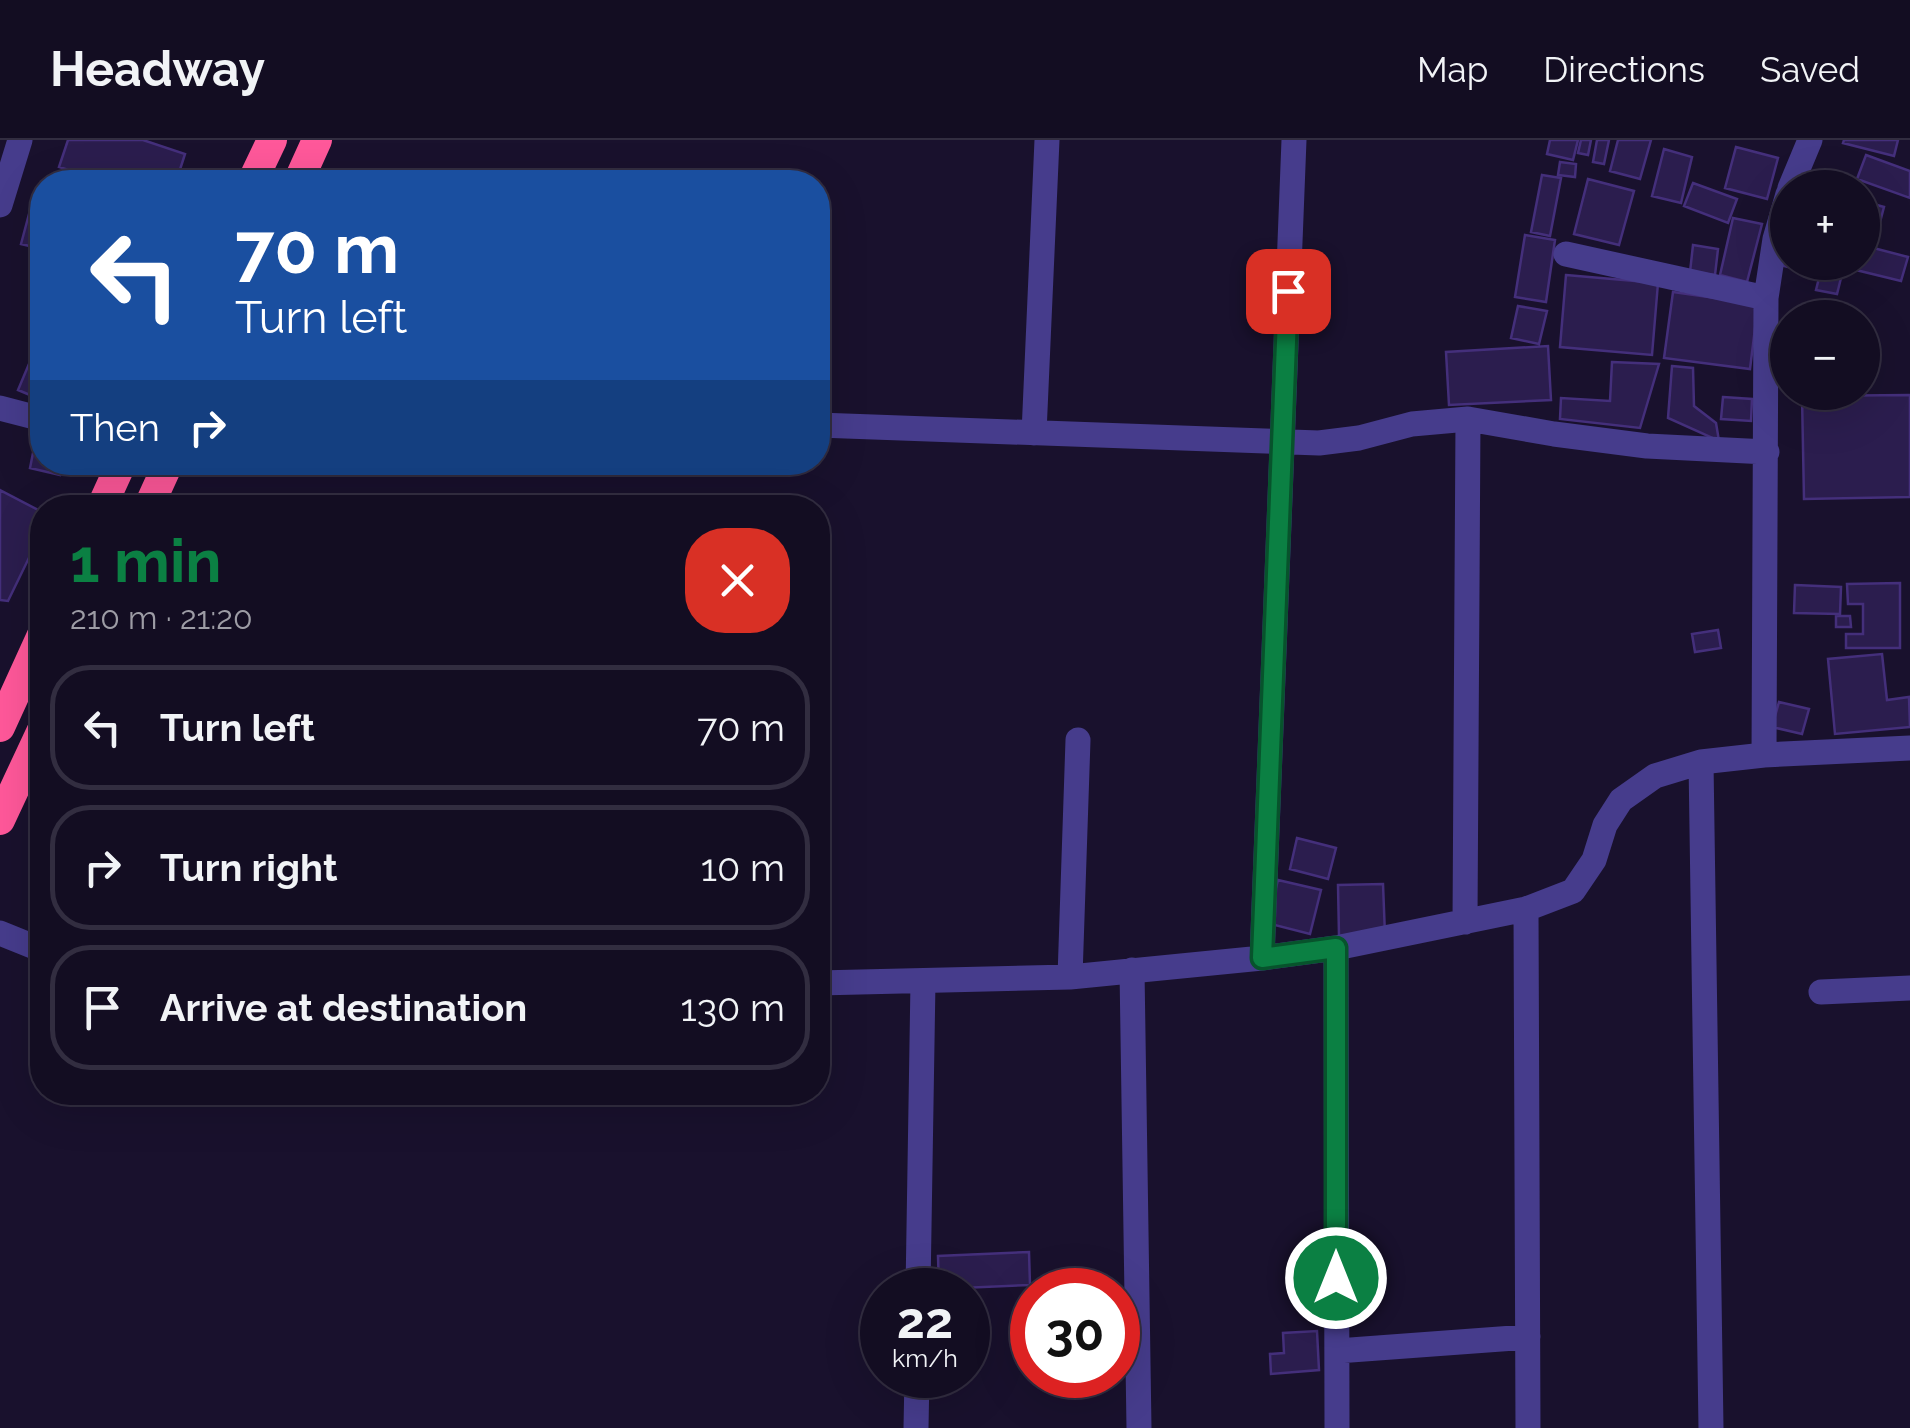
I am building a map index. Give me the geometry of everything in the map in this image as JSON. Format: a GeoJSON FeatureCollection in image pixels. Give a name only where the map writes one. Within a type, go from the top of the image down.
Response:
{"type":"FeatureCollection","features":[{"type":"Feature","properties":{"kind":"highway"},"geometry":{"type":"LineString","coordinates":[[258,170],[272,140]]}},
{"type":"Feature","properties":{"kind":"highway"},"geometry":{"type":"LineString","coordinates":[[303,170],[317,140]]}},
{"type":"Feature","properties":{"kind":"highway"},"geometry":{"type":"LineString","coordinates":[[0,728],[30,662]]}},
{"type":"Feature","properties":{"kind":"highway"},"geometry":{"type":"LineString","coordinates":[[0,820],[30,756]]}},
{"type":"Feature","properties":{"kind":"street"},"geometry":{"type":"LineString","coordinates":[[0,205],[20,140]]}},
{"type":"Feature","properties":{"kind":"street"},"geometry":{"type":"LineString","coordinates":[[1034,433],[1047,140]]}},
{"type":"Feature","properties":{"kind":"street"},"geometry":{"type":"LineString","coordinates":[[1262,958],[1294,140]]}},
{"type":"Feature","properties":{"kind":"street"},"geometry":{"type":"LineString","coordinates":[[1798,170],[1810,140]]}},
{"type":"Feature","properties":{"kind":"street"},"geometry":{"type":"LineString","coordinates":[[1566,254],[1766,298]]}},
{"type":"Feature","properties":{"kind":"street"},"geometry":{"type":"LineString","coordinates":[[1764,755],[1766,298],[1770,272]]}},
{"type":"Feature","properties":{"kind":"street"},"geometry":{"type":"LineString","coordinates":[[0,408],[30,417]]}},
{"type":"Feature","properties":{"kind":"street"},"geometry":{"type":"LineString","coordinates":[[830,425],[1319,443],[1359,438],[1412,424],[1468,419],[1647,446],[1767,452]]}},
{"type":"Feature","properties":{"kind":"street"},"geometry":{"type":"LineString","coordinates":[[1464,922],[1468,419]]}},
{"type":"Feature","properties":{"kind":"street"},"geometry":{"type":"LineString","coordinates":[[1070,977],[1078,740]]}},
{"type":"Feature","properties":{"kind":"street"},"geometry":{"type":"LineString","coordinates":[[830,983],[1070,977],[1262,958],[1336,948],[1526,909],[1573,891],[1594,860],[1606,825],[1621,800],[1655,776],[1701,762],[1764,755],[1910,748]]}},
{"type":"Feature","properties":{"kind":"street"},"geometry":{"type":"LineString","coordinates":[[1701,762],[1711,1428]]}},
{"type":"Feature","properties":{"kind":"street"},"geometry":{"type":"LineString","coordinates":[[1526,909],[1528,1428]]}},
{"type":"Feature","properties":{"kind":"street"},"geometry":{"type":"LineString","coordinates":[[0,933],[30,945]]}},
{"type":"Feature","properties":{"kind":"street"},"geometry":{"type":"LineString","coordinates":[[1336,948],[1337,1428]]}},
{"type":"Feature","properties":{"kind":"street"},"geometry":{"type":"LineString","coordinates":[[1132,970],[1139,1428]]}},
{"type":"Feature","properties":{"kind":"street"},"geometry":{"type":"LineString","coordinates":[[918,1268],[923,981]]}},
{"type":"Feature","properties":{"kind":"street"},"geometry":{"type":"LineString","coordinates":[[1822,992],[1910,988]]}},
{"type":"Feature","properties":{"kind":"street"},"geometry":{"type":"LineString","coordinates":[[1336,1351],[1528,1337]]}},
{"type":"Feature","properties":{"kind":"street"},"geometry":{"type":"LineString","coordinates":[[916,1428],[917,1398]]}},
{"type":"Feature","properties":{"kind":"building"},"geometry":{"type":"Polygon","coordinates":[[[68,140],[143,140],[185,154],[180,170],[59,167],[68,140]]]}},
{"type":"Feature","properties":{"kind":"building"},"geometry":{"type":"Polygon","coordinates":[[[1550,140],[1578,140],[1573,160],[1547,154],[1550,140]]]}},
{"type":"Feature","properties":{"kind":"building"},"geometry":{"type":"Polygon","coordinates":[[[1581,140],[1591,140],[1588,155],[1578,153],[1581,140]]]}},
{"type":"Feature","properties":{"kind":"building"},"geometry":{"type":"Polygon","coordinates":[[[1597,140],[1609,140],[1604,164],[1593,162],[1597,140]]]}},
{"type":"Feature","properties":{"kind":"building"},"geometry":{"type":"Polygon","coordinates":[[[1618,140],[1651,140],[1640,179],[1610,171],[1618,140]]]}},
{"type":"Feature","properties":{"kind":"building"},"geometry":{"type":"Polygon","coordinates":[[[1898,140],[1894,156],[1843,143],[1898,140]]]}},
{"type":"Feature","properties":{"kind":"building"},"geometry":{"type":"Polygon","coordinates":[[[1736,147],[1778,158],[1775,170],[1770,170],[1767,199],[1725,188],[1736,147]]]}},
{"type":"Feature","properties":{"kind":"building"},"geometry":{"type":"Polygon","coordinates":[[[1664,149],[1692,157],[1681,203],[1652,196],[1664,149]]]}},
{"type":"Feature","properties":{"kind":"building"},"geometry":{"type":"Polygon","coordinates":[[[1866,155],[1910,171],[1910,198],[1880,187],[1880,170],[1860,170],[1866,155]]]}},
{"type":"Feature","properties":{"kind":"building"},"geometry":{"type":"Polygon","coordinates":[[[1560,162],[1576,164],[1575,177],[1558,175],[1560,162]]]}},
{"type":"Feature","properties":{"kind":"building"},"geometry":{"type":"Polygon","coordinates":[[[1542,175],[1561,178],[1550,236],[1531,232],[1542,175]]]}},
{"type":"Feature","properties":{"kind":"building"},"geometry":{"type":"Polygon","coordinates":[[[1588,179],[1634,191],[1619,245],[1574,234],[1588,179]]]}},
{"type":"Feature","properties":{"kind":"building"},"geometry":{"type":"Polygon","coordinates":[[[1693,183],[1737,199],[1728,223],[1684,206],[1693,183]]]}},
{"type":"Feature","properties":{"kind":"building"},"geometry":{"type":"Polygon","coordinates":[[[30,210],[30,246],[21,244],[30,210]]]}},
{"type":"Feature","properties":{"kind":"building"},"geometry":{"type":"Polygon","coordinates":[[[1733,218],[1762,224],[1747,282],[1720,275],[1733,218]]]}},
{"type":"Feature","properties":{"kind":"building"},"geometry":{"type":"Polygon","coordinates":[[[1525,235],[1555,240],[1546,302],[1515,297],[1525,235]]]}},
{"type":"Feature","properties":{"kind":"building"},"geometry":{"type":"Polygon","coordinates":[[[1693,245],[1718,249],[1715,275],[1690,272],[1693,245]]]}},
{"type":"Feature","properties":{"kind":"building"},"geometry":{"type":"Polygon","coordinates":[[[1880,250],[1908,257],[1901,281],[1880,276],[1880,250]]]}},
{"type":"Feature","properties":{"kind":"building"},"geometry":{"type":"Polygon","coordinates":[[[1566,275],[1658,283],[1652,355],[1560,347],[1566,275]]]}},
{"type":"Feature","properties":{"kind":"building"},"geometry":{"type":"Polygon","coordinates":[[[1818,280],[1840,280],[1837,294],[1816,290],[1818,280]]]}},
{"type":"Feature","properties":{"kind":"building"},"geometry":{"type":"Polygon","coordinates":[[[1673,292],[1758,304],[1750,369],[1664,358],[1673,292]]]}},
{"type":"Feature","properties":{"kind":"building"},"geometry":{"type":"Polygon","coordinates":[[[1518,306],[1547,311],[1539,344],[1511,338],[1518,306]]]}},
{"type":"Feature","properties":{"kind":"building"},"geometry":{"type":"Polygon","coordinates":[[[1548,346],[1551,400],[1449,405],[1446,352],[1548,346]]]}},
{"type":"Feature","properties":{"kind":"building"},"geometry":{"type":"Polygon","coordinates":[[[30,362],[30,395],[18,390],[30,362]]]}},
{"type":"Feature","properties":{"kind":"building"},"geometry":{"type":"Polygon","coordinates":[[[1612,362],[1659,364],[1640,428],[1560,419],[1561,398],[1610,401],[1612,362]]]}},
{"type":"Feature","properties":{"kind":"building"},"geometry":{"type":"Polygon","coordinates":[[[1672,366],[1693,368],[1694,406],[1716,423],[1719,441],[1668,418],[1672,366]]]}},
{"type":"Feature","properties":{"kind":"building"},"geometry":{"type":"Polygon","coordinates":[[[1880,395],[1910,395],[1910,497],[1804,499],[1802,410],[1880,410],[1880,395]]]}},
{"type":"Feature","properties":{"kind":"building"},"geometry":{"type":"Polygon","coordinates":[[[1723,397],[1752,399],[1751,421],[1721,419],[1723,397]]]}},
{"type":"Feature","properties":{"kind":"building"},"geometry":{"type":"Polygon","coordinates":[[[0,490],[30,506],[30,556],[8,601],[0,600],[0,490]]]}},
{"type":"Feature","properties":{"kind":"building"},"geometry":{"type":"Polygon","coordinates":[[[1900,583],[1900,648],[1846,648],[1846,634],[1863,634],[1863,604],[1848,604],[1847,584],[1900,583]]]}},
{"type":"Feature","properties":{"kind":"building"},"geometry":{"type":"Polygon","coordinates":[[[1795,585],[1841,587],[1840,614],[1794,613],[1795,585]]]}},
{"type":"Feature","properties":{"kind":"building"},"geometry":{"type":"Polygon","coordinates":[[[1836,616],[1850,616],[1851,627],[1836,627],[1836,616]]]}},
{"type":"Feature","properties":{"kind":"building"},"geometry":{"type":"Polygon","coordinates":[[[1718,630],[1721,648],[1695,652],[1692,634],[1718,630]]]}},
{"type":"Feature","properties":{"kind":"building"},"geometry":{"type":"Polygon","coordinates":[[[1882,654],[1887,700],[1909,697],[1910,727],[1835,734],[1828,659],[1882,654]]]}},
{"type":"Feature","properties":{"kind":"building"},"geometry":{"type":"Polygon","coordinates":[[[1779,702],[1809,709],[1802,734],[1772,727],[1779,702]]]}},
{"type":"Feature","properties":{"kind":"building"},"geometry":{"type":"Polygon","coordinates":[[[1297,838],[1336,848],[1328,879],[1290,869],[1297,838]]]}},
{"type":"Feature","properties":{"kind":"building"},"geometry":{"type":"Polygon","coordinates":[[[1278,880],[1321,890],[1310,934],[1267,923],[1278,880]]]}},
{"type":"Feature","properties":{"kind":"building"},"geometry":{"type":"Polygon","coordinates":[[[1383,884],[1385,935],[1339,936],[1338,885],[1383,884]]]}},
{"type":"Feature","properties":{"kind":"building"},"geometry":{"type":"Polygon","coordinates":[[[1029,1252],[1029,1268],[1010,1268],[1010,1286],[990,1287],[990,1268],[938,1268],[938,1256],[1029,1252]]]}},
{"type":"Feature","properties":{"kind":"building"},"geometry":{"type":"Polygon","coordinates":[[[1317,1331],[1319,1370],[1271,1374],[1270,1354],[1284,1353],[1283,1333],[1317,1331]]]}},
{"type":"Feature","properties":{"kind":"route"},"geometry":{"type":"LineString","coordinates":[[1288,291],[1262,958],[1336,948],[1336,1278]]}}]}
